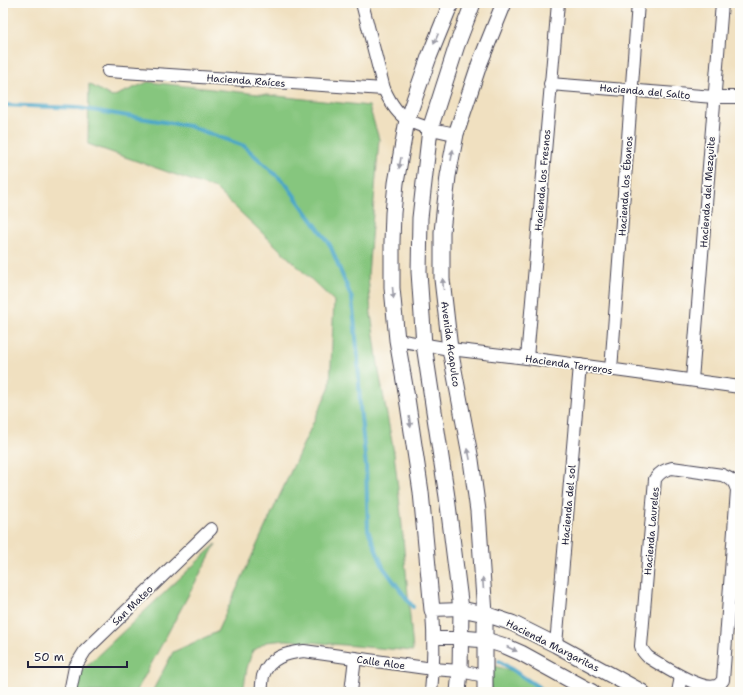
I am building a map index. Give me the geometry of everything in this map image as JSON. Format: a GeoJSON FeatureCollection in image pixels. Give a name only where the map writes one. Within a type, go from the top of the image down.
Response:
{"type":"FeatureCollection","features":[{"type":"Feature","properties":{"kind":"street"},"geometry":{"type":"LineString","coordinates":[[362,3],[384,89],[388,99],[396,110],[407,120],[430,129],[456,134]]}},
{"type":"Feature","properties":{"kind":"street"},"geometry":{"type":"LineString","coordinates":[[431,692],[434,638],[432,610],[421,492],[397,340],[392,288],[392,235],[396,183],[407,120],[429,57],[451,3]]}},
{"type":"Feature","properties":{"kind":"street"},"geometry":{"type":"LineString","coordinates":[[458,692],[461,638],[460,609],[447,497],[424,345],[419,272],[420,218],[430,129],[457,45],[473,3]]}},
{"type":"Feature","properties":{"kind":"street","name":"Avenida Acapulco"},"geometry":{"type":"LineString","coordinates":[[485,692],[485,614],[478,510],[471,460],[450,349],[442,278],[442,232],[448,176],[456,134],[479,65],[504,3]]}},
{"type":"Feature","properties":{"kind":"street","name":"Hacienda los Fresnos"},"geometry":{"type":"LineString","coordinates":[[527,358],[558,3]]}},
{"type":"Feature","properties":{"kind":"street","name":"Hacienda los Ébanos"},"geometry":{"type":"LineString","coordinates":[[611,370],[638,3]]}},
{"type":"Feature","properties":{"kind":"street","name":"Hacienda del Mezquite"},"geometry":{"type":"LineString","coordinates":[[692,380],[722,3]]}},
{"type":"Feature","properties":{"kind":"street","name":"Hacienda Raíces"},"geometry":{"type":"LineString","coordinates":[[108,71],[384,89]]}},
{"type":"Feature","properties":{"kind":"street","name":"Hacienda del Salto"},"geometry":{"type":"LineString","coordinates":[[550,84],[714,97],[740,97]]}},
{"type":"Feature","properties":{"kind":"street","name":"Hacienda Terreros"},"geometry":{"type":"LineString","coordinates":[[397,340],[450,349],[740,387]]}},
{"type":"Feature","properties":{"kind":"street","name":"Hacienda del sol"},"geometry":{"type":"LineString","coordinates":[[556,645],[580,365]]}},
{"type":"Feature","properties":{"kind":"street","name":"Hacienda Laureles"},"geometry":{"type":"LineString","coordinates":[[672,468],[722,475],[735,482],[737,490],[723,680],[720,684],[709,686],[681,677],[648,657],[643,653],[641,646],[655,480],[658,474],[672,468]]}},
{"type":"Feature","properties":{"kind":"street","name":"San Mateo"},"geometry":{"type":"LineString","coordinates":[[70,692],[75,667],[88,648],[211,529]]}},
{"type":"Feature","properties":{"kind":"street","name":"Hacienda Margaritas"},"geometry":{"type":"LineString","coordinates":[[432,610],[460,609],[485,614],[512,623],[642,692]]}},
{"type":"Feature","properties":{"kind":"street"},"geometry":{"type":"LineString","coordinates":[[434,638],[486,640],[506,646],[592,692]]}},
{"type":"Feature","properties":{"kind":"street","name":"Calle Aloe"},"geometry":{"type":"LineString","coordinates":[[261,692],[263,676],[268,666],[277,657],[291,652],[304,651],[433,669],[460,671],[485,676]]}},
{"type":"Feature","properties":{"kind":"street"},"geometry":{"type":"LineString","coordinates":[[351,692],[356,658]]}},
{"type":"Feature","properties":{"kind":"street"},"geometry":{"type":"LineString","coordinates":[[678,692],[681,677]]}},
{"type":"Feature","properties":{"kind":"green space"},"geometry":{"type":"Polygon","coordinates":[[[148,82],[369,106],[379,139],[368,275],[371,314],[379,372],[394,453],[413,651],[286,640],[266,642],[252,652],[247,668],[243,692],[152,692],[173,652],[217,632],[330,386],[334,301],[216,189],[88,144],[89,84],[112,97],[148,82]]]}},
{"type":"Feature","properties":{"kind":"green space"},"geometry":{"type":"Polygon","coordinates":[[[216,544],[136,692],[74,692],[76,676],[216,544]]]}},
{"type":"Feature","properties":{"kind":"green space"},"geometry":{"type":"Polygon","coordinates":[[[487,664],[516,672],[546,692],[492,692],[487,664]]]}},
{"type":"Feature","properties":{"kind":"waterway"},"geometry":{"type":"LineString","coordinates":[[3,105],[79,108],[189,126],[244,146],[286,184],[330,245],[352,299],[366,466],[368,530],[383,567],[413,607]]}},
{"type":"Feature","properties":{"kind":"waterway"},"geometry":{"type":"LineString","coordinates":[[499,661],[546,692]]}}]}
